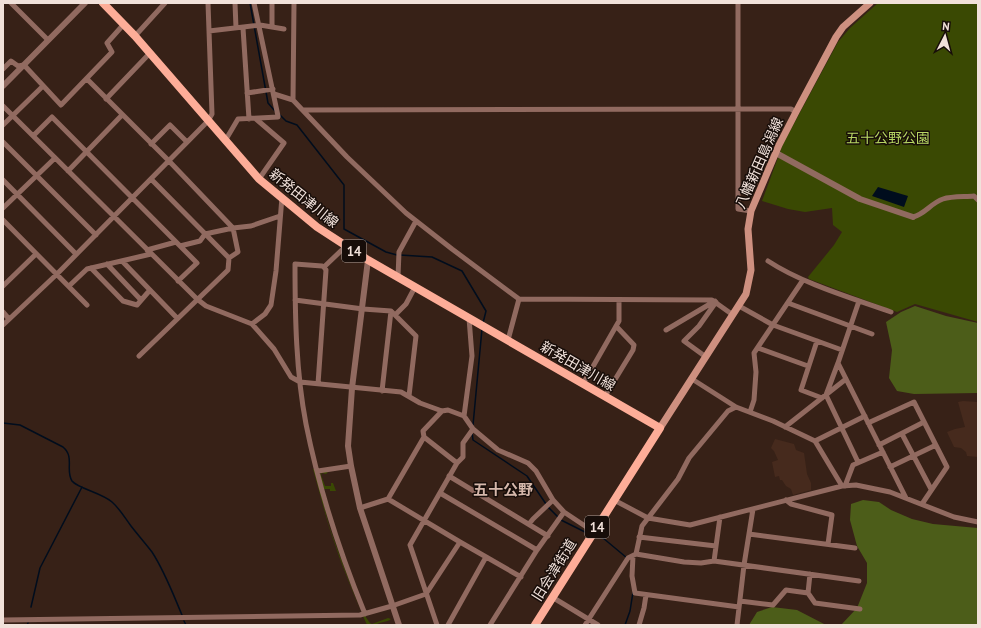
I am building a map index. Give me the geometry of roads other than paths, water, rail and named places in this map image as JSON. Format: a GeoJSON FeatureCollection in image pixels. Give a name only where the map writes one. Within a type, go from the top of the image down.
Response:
{"type":"FeatureCollection","features":[{"type":"Feature","properties":{"kind":"main road","name":"新発田津川線"},"geometry":{"type":"LineString","coordinates":[[103,3],[135,36],[149,54],[259,179],[317,227],[368,260],[660,428]]}},
{"type":"Feature","properties":{"kind":"main road","name":"八幡新田島潟線"},"geometry":{"type":"LineString","coordinates":[[660,428],[746,294],[751,270],[748,229],[751,211],[776,153],[796,112],[836,37],[843,27],[870,3]]}},
{"type":"Feature","properties":{"kind":"main road","name":"旧会津街道"},"geometry":{"type":"LineString","coordinates":[[535,625],[660,428]]}},
{"type":"Feature","properties":{"kind":"street"},"geometry":{"type":"LineString","coordinates":[[11,3],[48,40]]}},
{"type":"Feature","properties":{"kind":"street"},"geometry":{"type":"LineString","coordinates":[[3,86],[85,3]]}},
{"type":"Feature","properties":{"kind":"street"},"geometry":{"type":"LineString","coordinates":[[135,36],[166,3]]}},
{"type":"Feature","properties":{"kind":"street"},"geometry":{"type":"LineString","coordinates":[[3,325],[57,274],[208,121],[212,114],[208,3]]}},
{"type":"Feature","properties":{"kind":"street"},"geometry":{"type":"LineString","coordinates":[[235,3],[236,28]]}},
{"type":"Feature","properties":{"kind":"street"},"geometry":{"type":"LineString","coordinates":[[226,141],[238,119],[278,117],[260,25],[254,3]]}},
{"type":"Feature","properties":{"kind":"street"},"geometry":{"type":"LineString","coordinates":[[272,3],[272,27]]}},
{"type":"Feature","properties":{"kind":"street"},"geometry":{"type":"LineString","coordinates":[[293,100],[294,3]]}},
{"type":"Feature","properties":{"kind":"street"},"geometry":{"type":"LineString","coordinates":[[738,3],[738,209],[751,211]]}},
{"type":"Feature","properties":{"kind":"street"},"geometry":{"type":"LineString","coordinates":[[24,65],[61,105],[112,52],[107,43],[124,24]]}},
{"type":"Feature","properties":{"kind":"street"},"geometry":{"type":"LineString","coordinates":[[209,31],[260,25],[284,29]]}},
{"type":"Feature","properties":{"kind":"street"},"geometry":{"type":"LineString","coordinates":[[244,28],[249,119]]}},
{"type":"Feature","properties":{"kind":"street"},"geometry":{"type":"LineString","coordinates":[[106,99],[149,54]]}},
{"type":"Feature","properties":{"kind":"street"},"geometry":{"type":"LineString","coordinates":[[3,69],[11,61],[18,66],[24,65]]}},
{"type":"Feature","properties":{"kind":"street"},"geometry":{"type":"LineString","coordinates":[[87,79],[233,228],[238,252],[229,258]]}},
{"type":"Feature","properties":{"kind":"street"},"geometry":{"type":"LineString","coordinates":[[3,125],[43,86]]}},
{"type":"Feature","properties":{"kind":"street"},"geometry":{"type":"LineString","coordinates":[[247,92],[273,92],[293,100],[347,157],[406,213],[520,299],[715,302],[733,315]]}},
{"type":"Feature","properties":{"kind":"street"},"geometry":{"type":"LineString","coordinates":[[3,106],[34,135],[55,158],[197,299],[206,306],[252,324],[274,349],[291,377],[300,382],[401,392],[420,403],[442,411],[448,410],[464,416],[473,429],[498,450],[528,463],[536,471],[553,500],[564,512],[594,532]]}},
{"type":"Feature","properties":{"kind":"street"},"geometry":{"type":"LineString","coordinates":[[303,110],[791,109],[796,112]]}},
{"type":"Feature","properties":{"kind":"street"},"geometry":{"type":"LineString","coordinates":[[68,171],[88,152],[122,115]]}},
{"type":"Feature","properties":{"kind":"street"},"geometry":{"type":"LineString","coordinates":[[34,135],[52,117],[88,152],[197,263],[178,281]]}},
{"type":"Feature","properties":{"kind":"street"},"geometry":{"type":"LineString","coordinates":[[256,119],[284,143],[259,179]]}},
{"type":"Feature","properties":{"kind":"street"},"geometry":{"type":"LineString","coordinates":[[151,144],[170,125],[187,142]]}},
{"type":"Feature","properties":{"kind":"street"},"geometry":{"type":"LineString","coordinates":[[3,142],[96,234]]}},
{"type":"Feature","properties":{"kind":"street"},"geometry":{"type":"LineString","coordinates":[[776,153],[860,199],[913,217],[920,215],[944,198],[974,196],[978,200]]}},
{"type":"Feature","properties":{"kind":"street"},"geometry":{"type":"LineString","coordinates":[[3,208],[55,158]]}},
{"type":"Feature","properties":{"kind":"street"},"geometry":{"type":"LineString","coordinates":[[139,356],[228,270],[229,258],[151,179]]}},
{"type":"Feature","properties":{"kind":"street"},"geometry":{"type":"LineString","coordinates":[[3,180],[76,254]]}},
{"type":"Feature","properties":{"kind":"street"},"geometry":{"type":"LineString","coordinates":[[252,324],[265,314],[271,304],[276,271],[282,197]]}},
{"type":"Feature","properties":{"kind":"street"},"geometry":{"type":"LineString","coordinates":[[69,286],[91,268],[122,261],[178,244],[200,241],[205,234],[251,226],[280,216]]}},
{"type":"Feature","properties":{"kind":"street"},"geometry":{"type":"LineString","coordinates":[[3,220],[87,305]]}},
{"type":"Feature","properties":{"kind":"street"},"geometry":{"type":"LineString","coordinates":[[398,277],[399,252],[416,221]]}},
{"type":"Feature","properties":{"kind":"street"},"geometry":{"type":"LineString","coordinates":[[346,246],[324,267],[295,264],[295,300],[300,382],[306,424],[332,528],[365,614]]}},
{"type":"Feature","properties":{"kind":"street"},"geometry":{"type":"LineString","coordinates":[[3,286],[36,254]]}},
{"type":"Feature","properties":{"kind":"street"},"geometry":{"type":"LineString","coordinates":[[368,260],[352,388],[348,446],[350,466],[360,508],[399,625]]}},
{"type":"Feature","properties":{"kind":"street"},"geometry":{"type":"LineString","coordinates":[[122,261],[177,318]]}},
{"type":"Feature","properties":{"kind":"street"},"geometry":{"type":"LineString","coordinates":[[768,261],[780,269],[803,280],[891,312]]}},
{"type":"Feature","properties":{"kind":"street"},"geometry":{"type":"LineString","coordinates":[[107,264],[141,300]]}},
{"type":"Feature","properties":{"kind":"street"},"geometry":{"type":"LineString","coordinates":[[318,384],[322,303],[326,270],[324,267]]}},
{"type":"Feature","properties":{"kind":"street"},"geometry":{"type":"LineString","coordinates":[[91,268],[123,301],[137,305],[150,290]]}},
{"type":"Feature","properties":{"kind":"street"},"geometry":{"type":"LineString","coordinates":[[3,276],[8,282]]}},
{"type":"Feature","properties":{"kind":"street"},"geometry":{"type":"LineString","coordinates":[[750,412],[754,400],[756,372],[754,353],[803,280]]}},
{"type":"Feature","properties":{"kind":"street"},"geometry":{"type":"LineString","coordinates":[[295,300],[393,312],[406,304],[415,287]]}},
{"type":"Feature","properties":{"kind":"street"},"geometry":{"type":"LineString","coordinates":[[508,340],[520,299]]}},
{"type":"Feature","properties":{"kind":"street"},"geometry":{"type":"LineString","coordinates":[[583,384],[619,321],[619,300]]}},
{"type":"Feature","properties":{"kind":"street"},"geometry":{"type":"LineString","coordinates":[[824,397],[838,363],[859,301]]}},
{"type":"Feature","properties":{"kind":"street"},"geometry":{"type":"LineString","coordinates":[[666,330],[715,302]]}},
{"type":"Feature","properties":{"kind":"street"},"geometry":{"type":"LineString","coordinates":[[706,357],[684,341],[699,326],[715,302]]}},
{"type":"Feature","properties":{"kind":"street"},"geometry":{"type":"LineString","coordinates":[[788,304],[872,334]]}},
{"type":"Feature","properties":{"kind":"street"},"geometry":{"type":"LineString","coordinates":[[739,306],[773,325],[842,350]]}},
{"type":"Feature","properties":{"kind":"street"},"geometry":{"type":"LineString","coordinates":[[3,312],[9,318]]}},
{"type":"Feature","properties":{"kind":"street"},"geometry":{"type":"LineString","coordinates":[[382,391],[393,312]]}},
{"type":"Feature","properties":{"kind":"street"},"geometry":{"type":"LineString","coordinates":[[393,312],[416,336],[409,396]]}},
{"type":"Feature","properties":{"kind":"street"},"geometry":{"type":"LineString","coordinates":[[464,416],[472,356],[470,318]]}},
{"type":"Feature","properties":{"kind":"street"},"geometry":{"type":"LineString","coordinates":[[605,396],[633,350],[634,345],[616,326]]}},
{"type":"Feature","properties":{"kind":"street"},"geometry":{"type":"LineString","coordinates":[[817,341],[801,390],[824,397],[858,462]]}},
{"type":"Feature","properties":{"kind":"street"},"geometry":{"type":"LineString","coordinates":[[758,348],[808,366]]}},
{"type":"Feature","properties":{"kind":"street"},"geometry":{"type":"LineString","coordinates":[[838,363],[906,498]]}},
{"type":"Feature","properties":{"kind":"street"},"geometry":{"type":"LineString","coordinates":[[692,379],[736,407],[816,441],[843,486]]}},
{"type":"Feature","properties":{"kind":"street"},"geometry":{"type":"LineString","coordinates":[[786,427],[846,379]]}},
{"type":"Feature","properties":{"kind":"street"},"geometry":{"type":"LineString","coordinates":[[868,423],[914,402],[947,467],[922,504]]}},
{"type":"Feature","properties":{"kind":"street"},"geometry":{"type":"LineString","coordinates":[[736,407],[728,411],[689,458],[678,478],[642,526],[632,576],[634,593],[739,604],[773,605],[786,590],[808,593]]}},
{"type":"Feature","properties":{"kind":"street"},"geometry":{"type":"LineString","coordinates":[[360,508],[388,499],[424,438],[424,431],[442,411]]}},
{"type":"Feature","properties":{"kind":"street"},"geometry":{"type":"LineString","coordinates":[[816,441],[865,416]]}},
{"type":"Feature","properties":{"kind":"street"},"geometry":{"type":"LineString","coordinates":[[879,445],[924,422]]}},
{"type":"Feature","properties":{"kind":"street"},"geometry":{"type":"LineString","coordinates":[[437,625],[410,545],[449,476],[457,463],[463,457],[463,443],[473,429]]}},
{"type":"Feature","properties":{"kind":"street"},"geometry":{"type":"LineString","coordinates":[[902,434],[932,489]]}},
{"type":"Feature","properties":{"kind":"street"},"geometry":{"type":"LineString","coordinates":[[424,438],[457,463]]}},
{"type":"Feature","properties":{"kind":"street"},"geometry":{"type":"LineString","coordinates":[[890,467],[936,445]]}},
{"type":"Feature","properties":{"kind":"street"},"geometry":{"type":"LineString","coordinates":[[843,486],[852,465],[883,452]]}},
{"type":"Feature","properties":{"kind":"street"},"geometry":{"type":"LineString","coordinates":[[318,471],[350,466]]}},
{"type":"Feature","properties":{"kind":"street"},"geometry":{"type":"LineString","coordinates":[[449,476],[548,536]]}},
{"type":"Feature","properties":{"kind":"street"},"geometry":{"type":"LineString","coordinates":[[614,500],[648,518],[690,525],[843,486],[856,485],[890,492],[954,517],[978,522]]}},
{"type":"Feature","properties":{"kind":"street"},"geometry":{"type":"LineString","coordinates":[[440,493],[537,550]]}},
{"type":"Feature","properties":{"kind":"street"},"geometry":{"type":"LineString","coordinates":[[388,499],[520,577]]}},
{"type":"Feature","properties":{"kind":"street"},"geometry":{"type":"LineString","coordinates":[[529,524],[553,500]]}},
{"type":"Feature","properties":{"kind":"street"},"geometry":{"type":"LineString","coordinates":[[786,500],[791,504],[832,515],[828,544]]}},
{"type":"Feature","properties":{"kind":"street"},"geometry":{"type":"LineString","coordinates":[[737,625],[744,565],[753,509]]}},
{"type":"Feature","properties":{"kind":"street"},"geometry":{"type":"LineString","coordinates":[[490,625],[537,550],[564,512]]}},
{"type":"Feature","properties":{"kind":"street"},"geometry":{"type":"LineString","coordinates":[[714,561],[720,517]]}},
{"type":"Feature","properties":{"kind":"street"},"geometry":{"type":"LineString","coordinates":[[749,534],[855,548]]}},
{"type":"Feature","properties":{"kind":"street"},"geometry":{"type":"LineString","coordinates":[[639,537],[716,546]]}},
{"type":"Feature","properties":{"kind":"street"},"geometry":{"type":"LineString","coordinates":[[3,620],[356,616],[392,606],[426,594],[460,542]]}},
{"type":"Feature","properties":{"kind":"street"},"geometry":{"type":"LineString","coordinates":[[587,623],[628,558],[635,555],[684,562],[701,563],[714,561],[859,581]]}},
{"type":"Feature","properties":{"kind":"street"},"geometry":{"type":"LineString","coordinates":[[448,625],[486,557]]}},
{"type":"Feature","properties":{"kind":"street"},"geometry":{"type":"LineString","coordinates":[[810,574],[808,593],[815,603],[860,609]]}},
{"type":"Feature","properties":{"kind":"street"},"geometry":{"type":"LineString","coordinates":[[638,625],[644,608],[646,595]]}},
{"type":"Feature","properties":{"kind":"street"},"geometry":{"type":"LineString","coordinates":[[552,597],[587,623],[598,625]]}},
{"type":"Feature","properties":{"kind":"water"},"geometry":{"type":"Polygon","coordinates":[[[878,187],[908,196],[904,207],[872,196],[878,187]]]}},
{"type":"Feature","properties":{"kind":"waterway"},"geometry":{"type":"LineString","coordinates":[[250,3],[268,103],[275,111]]}},
{"type":"Feature","properties":{"kind":"waterway"},"geometry":{"type":"LineString","coordinates":[[280,115],[286,121],[297,125],[344,185],[344,229],[386,252],[397,255]]}},
{"type":"Feature","properties":{"kind":"waterway"},"geometry":{"type":"LineString","coordinates":[[400,255],[432,257],[462,271],[486,311],[483,323]]}},
{"type":"Feature","properties":{"kind":"waterway"},"geometry":{"type":"LineString","coordinates":[[473,425],[482,329]]}},
{"type":"Feature","properties":{"kind":"waterway"},"geometry":{"type":"LineString","coordinates":[[3,423],[20,425],[63,447],[67,451],[69,459],[69,472],[72,481],[75,484],[108,499],[118,508],[157,560],[182,615]]}},
{"type":"Feature","properties":{"kind":"waterway"},"geometry":{"type":"LineString","coordinates":[[472,432],[473,440],[527,476],[546,504]]}},
{"type":"Feature","properties":{"kind":"waterway"},"geometry":{"type":"LineString","coordinates":[[31,607],[40,568],[82,487]]}},
{"type":"Feature","properties":{"kind":"waterway"},"geometry":{"type":"LineString","coordinates":[[548,507],[558,517]]}},
{"type":"Feature","properties":{"kind":"waterway"},"geometry":{"type":"LineString","coordinates":[[561,520],[589,534]]}},
{"type":"Feature","properties":{"kind":"waterway"},"geometry":{"type":"LineString","coordinates":[[595,536],[603,538],[627,558]]}},
{"type":"Feature","properties":{"kind":"waterway"},"geometry":{"type":"LineString","coordinates":[[625,625],[630,611],[633,592]]}},
{"type":"Feature","properties":{"kind":"waterway"},"geometry":{"type":"LineString","coordinates":[[184,621],[186,625]]}},
{"type":"Feature","properties":{"kind":"district","name":"五十公野"},"geometry":{"type":"Point","coordinates":[503,489]}},
{"type":"Feature","properties":{"kind":"park label","name":"五十公野公園"},"geometry":{"type":"Point","coordinates":[888,138]}}]}
